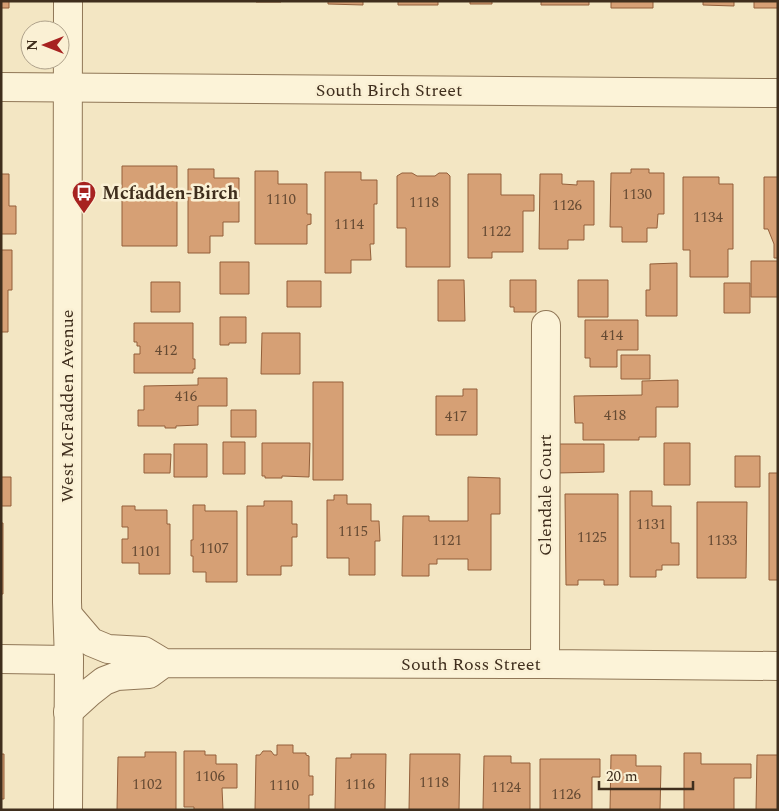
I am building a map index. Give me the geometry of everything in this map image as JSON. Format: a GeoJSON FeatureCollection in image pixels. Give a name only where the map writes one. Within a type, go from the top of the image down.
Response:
{"type":"FeatureCollection","features":[{"type":"Feature","properties":{"kind":"street","name":"West McFadden Avenue"},"geometry":{"type":"LineString","coordinates":[[68,1],[68,810]]}},
{"type":"Feature","properties":{"kind":"street","name":"South Birch Street"},"geometry":{"type":"LineString","coordinates":[[1,87],[778,93]]}},
{"type":"Feature","properties":{"kind":"street","name":"Glendale Court"},"geometry":{"type":"LineString","coordinates":[[545,664],[546,326]]}},
{"type":"Feature","properties":{"kind":"street","name":"South Ross Street"},"geometry":{"type":"LineString","coordinates":[[68,615],[91,642],[108,649],[144,651],[164,663],[778,666]]}},
{"type":"Feature","properties":{"kind":"street"},"geometry":{"type":"LineString","coordinates":[[1,659],[69,660]]}},
{"type":"Feature","properties":{"kind":"street","name":"South Ross Street"},"geometry":{"type":"LineString","coordinates":[[68,712],[104,681],[117,676],[149,674],[164,663]]}},
{"type":"Feature","properties":{"kind":"building"},"geometry":{"type":"Polygon","coordinates":[[[1,1],[9,1],[9,8],[1,8],[1,1]]]}},
{"type":"Feature","properties":{"kind":"building"},"geometry":{"type":"Polygon","coordinates":[[[281,1],[281,2],[256,2],[281,1]]]}},
{"type":"Feature","properties":{"kind":"building"},"geometry":{"type":"Polygon","coordinates":[[[328,1],[363,1],[363,5],[328,4],[328,1]]]}},
{"type":"Feature","properties":{"kind":"building"},"geometry":{"type":"Polygon","coordinates":[[[398,1],[438,1],[438,5],[398,5],[398,1]]]}},
{"type":"Feature","properties":{"kind":"building"},"geometry":{"type":"Polygon","coordinates":[[[470,1],[492,1],[492,4],[470,4],[470,1]]]}},
{"type":"Feature","properties":{"kind":"building"},"geometry":{"type":"Polygon","coordinates":[[[541,1],[589,1],[589,5],[541,5],[541,1]]]}},
{"type":"Feature","properties":{"kind":"building"},"geometry":{"type":"Polygon","coordinates":[[[611,1],[653,1],[653,8],[611,8],[611,1]]]}},
{"type":"Feature","properties":{"kind":"building"},"geometry":{"type":"Polygon","coordinates":[[[703,1],[734,1],[734,6],[703,5],[703,1]]]}},
{"type":"Feature","properties":{"kind":"building"},"geometry":{"type":"Polygon","coordinates":[[[754,1],[778,1],[778,8],[754,8],[754,1]]]}},
{"type":"Feature","properties":{"kind":"building"},"geometry":{"type":"Polygon","coordinates":[[[122,166],[177,166],[177,246],[122,246],[122,166]]]}},
{"type":"Feature","properties":{"kind":"building"},"geometry":{"type":"Polygon","coordinates":[[[188,169],[214,169],[214,178],[239,178],[239,222],[223,222],[223,236],[210,236],[210,253],[188,253],[188,169]]]}},
{"type":"Feature","properties":{"kind":"building"},"geometry":{"type":"Polygon","coordinates":[[[631,169],[649,169],[649,173],[664,173],[664,214],[658,214],[657,228],[647,228],[647,242],[622,242],[622,227],[610,227],[611,173],[631,173],[631,169]]]}},
{"type":"Feature","properties":{"kind":"building"},"geometry":{"type":"Polygon","coordinates":[[[255,171],[278,171],[278,184],[307,184],[307,214],[311,214],[311,224],[307,225],[307,244],[255,244],[255,171]]]}},
{"type":"Feature","properties":{"kind":"building"},"geometry":{"type":"Polygon","coordinates":[[[325,172],[361,172],[361,180],[377,180],[377,204],[374,204],[374,244],[370,244],[371,260],[351,260],[351,273],[325,273],[325,172]]]}},
{"type":"Feature","properties":{"kind":"building"},"geometry":{"type":"Polygon","coordinates":[[[402,173],[412,173],[417,176],[435,176],[439,173],[447,173],[450,176],[450,267],[406,267],[406,228],[397,228],[397,176],[402,173]]]}},
{"type":"Feature","properties":{"kind":"building"},"geometry":{"type":"Polygon","coordinates":[[[1,174],[9,174],[9,206],[16,206],[16,234],[1,234],[1,174]]]}},
{"type":"Feature","properties":{"kind":"building"},"geometry":{"type":"Polygon","coordinates":[[[468,174],[501,174],[501,195],[534,195],[534,211],[523,211],[523,252],[492,252],[492,258],[468,258],[468,174]]]}},
{"type":"Feature","properties":{"kind":"building"},"geometry":{"type":"Polygon","coordinates":[[[540,174],[562,174],[562,184],[577,185],[577,181],[594,181],[594,225],[584,225],[584,240],[568,240],[568,249],[539,249],[540,174]]]}},
{"type":"Feature","properties":{"kind":"building"},"geometry":{"type":"Polygon","coordinates":[[[683,177],[719,177],[719,184],[733,184],[733,249],[728,249],[728,277],[690,277],[690,250],[683,250],[683,177]]]}},
{"type":"Feature","properties":{"kind":"building"},"geometry":{"type":"Polygon","coordinates":[[[764,177],[778,177],[778,258],[774,258],[774,244],[768,229],[764,229],[764,177]]]}},
{"type":"Feature","properties":{"kind":"building"},"geometry":{"type":"Polygon","coordinates":[[[1,250],[12,250],[12,290],[8,290],[8,332],[1,332],[1,250]]]}},
{"type":"Feature","properties":{"kind":"building"},"geometry":{"type":"Polygon","coordinates":[[[751,261],[778,261],[778,297],[751,297],[751,261]]]}},
{"type":"Feature","properties":{"kind":"building"},"geometry":{"type":"Polygon","coordinates":[[[220,262],[249,262],[249,294],[220,294],[220,262]]]}},
{"type":"Feature","properties":{"kind":"building"},"geometry":{"type":"Polygon","coordinates":[[[677,263],[677,316],[646,316],[646,290],[650,290],[650,264],[677,263]]]}},
{"type":"Feature","properties":{"kind":"building"},"geometry":{"type":"Polygon","coordinates":[[[438,280],[464,280],[465,321],[438,321],[438,280]]]}},
{"type":"Feature","properties":{"kind":"building"},"geometry":{"type":"Polygon","coordinates":[[[510,280],[536,280],[536,312],[514,312],[514,307],[510,307],[510,280]]]}},
{"type":"Feature","properties":{"kind":"building"},"geometry":{"type":"Polygon","coordinates":[[[578,280],[608,280],[608,317],[578,317],[578,280]]]}},
{"type":"Feature","properties":{"kind":"building"},"geometry":{"type":"Polygon","coordinates":[[[287,281],[321,281],[321,307],[287,307],[287,281]]]}},
{"type":"Feature","properties":{"kind":"building"},"geometry":{"type":"Polygon","coordinates":[[[151,282],[180,282],[180,312],[151,312],[151,282]]]}},
{"type":"Feature","properties":{"kind":"building"},"geometry":{"type":"Polygon","coordinates":[[[724,283],[750,283],[750,313],[724,313],[724,283]]]}},
{"type":"Feature","properties":{"kind":"building"},"geometry":{"type":"Polygon","coordinates":[[[220,317],[246,317],[246,343],[220,345],[220,317]]]}},
{"type":"Feature","properties":{"kind":"building"},"geometry":{"type":"Polygon","coordinates":[[[585,320],[638,320],[638,350],[617,350],[617,367],[590,367],[590,358],[585,358],[585,320]]]}},
{"type":"Feature","properties":{"kind":"building"},"geometry":{"type":"Polygon","coordinates":[[[134,323],[193,323],[193,359],[195,359],[195,369],[193,369],[193,373],[134,373],[134,354],[140,354],[140,346],[137,346],[137,342],[134,342],[134,323]]]}},
{"type":"Feature","properties":{"kind":"building"},"geometry":{"type":"Polygon","coordinates":[[[262,333],[300,333],[300,374],[261,374],[262,333]]]}},
{"type":"Feature","properties":{"kind":"building"},"geometry":{"type":"Polygon","coordinates":[[[621,355],[650,355],[650,379],[621,379],[621,355]]]}},
{"type":"Feature","properties":{"kind":"building"},"geometry":{"type":"Polygon","coordinates":[[[198,378],[227,378],[227,406],[198,406],[198,425],[176,426],[176,428],[138,426],[138,410],[144,410],[144,386],[198,385],[198,378]]]}},
{"type":"Feature","properties":{"kind":"building"},"geometry":{"type":"Polygon","coordinates":[[[678,380],[678,407],[656,407],[656,437],[639,437],[639,440],[583,440],[583,423],[575,423],[574,396],[642,395],[642,381],[678,380]]]}},
{"type":"Feature","properties":{"kind":"building"},"geometry":{"type":"Polygon","coordinates":[[[313,382],[343,382],[343,480],[313,480],[313,382]]]}},
{"type":"Feature","properties":{"kind":"building"},"geometry":{"type":"Polygon","coordinates":[[[463,389],[477,389],[477,435],[436,435],[436,396],[463,396],[463,389]]]}},
{"type":"Feature","properties":{"kind":"building"},"geometry":{"type":"Polygon","coordinates":[[[231,410],[256,410],[256,437],[231,437],[231,410]]]}},
{"type":"Feature","properties":{"kind":"building"},"geometry":{"type":"Polygon","coordinates":[[[223,442],[245,442],[245,474],[223,474],[223,442]]]}},
{"type":"Feature","properties":{"kind":"building"},"geometry":{"type":"Polygon","coordinates":[[[262,443],[310,443],[309,477],[282,476],[282,478],[265,478],[265,476],[262,476],[262,443]]]}},
{"type":"Feature","properties":{"kind":"building"},"geometry":{"type":"Polygon","coordinates":[[[664,443],[690,443],[690,485],[664,485],[664,443]]]}},
{"type":"Feature","properties":{"kind":"building"},"geometry":{"type":"Polygon","coordinates":[[[174,444],[207,444],[207,477],[174,477],[174,444]]]}},
{"type":"Feature","properties":{"kind":"building"},"geometry":{"type":"Polygon","coordinates":[[[557,444],[604,444],[604,472],[557,473],[557,444]]]}},
{"type":"Feature","properties":{"kind":"building"},"geometry":{"type":"Polygon","coordinates":[[[144,454],[171,454],[170,473],[144,473],[144,454]]]}},
{"type":"Feature","properties":{"kind":"building"},"geometry":{"type":"Polygon","coordinates":[[[735,456],[760,456],[760,487],[735,487],[735,456]]]}},
{"type":"Feature","properties":{"kind":"building"},"geometry":{"type":"Polygon","coordinates":[[[769,473],[778,473],[778,580],[769,580],[769,473]]]}},
{"type":"Feature","properties":{"kind":"building"},"geometry":{"type":"Polygon","coordinates":[[[1,477],[11,477],[11,506],[1,506],[1,477]]]}},
{"type":"Feature","properties":{"kind":"building"},"geometry":{"type":"Polygon","coordinates":[[[468,477],[500,478],[500,514],[491,514],[491,570],[468,570],[468,559],[437,559],[437,564],[429,564],[429,576],[402,576],[403,516],[429,516],[429,521],[468,521],[468,477]]]}},
{"type":"Feature","properties":{"kind":"building"},"geometry":{"type":"Polygon","coordinates":[[[630,491],[652,491],[652,506],[671,506],[671,543],[679,543],[679,565],[662,565],[662,570],[656,570],[656,577],[630,577],[630,491]]]}},
{"type":"Feature","properties":{"kind":"building"},"geometry":{"type":"Polygon","coordinates":[[[565,494],[618,494],[618,585],[604,585],[604,580],[578,580],[578,585],[566,585],[565,494]]]}},
{"type":"Feature","properties":{"kind":"building"},"geometry":{"type":"Polygon","coordinates":[[[334,495],[347,495],[347,504],[371,504],[371,521],[379,521],[380,541],[375,541],[375,575],[349,575],[349,558],[327,558],[327,500],[334,500],[334,495]]]}},
{"type":"Feature","properties":{"kind":"building"},"geometry":{"type":"Polygon","coordinates":[[[264,501],[292,501],[292,524],[297,524],[297,537],[292,537],[292,566],[281,566],[281,575],[247,575],[247,506],[264,506],[264,501]]]}},
{"type":"Feature","properties":{"kind":"building"},"geometry":{"type":"Polygon","coordinates":[[[697,502],[747,502],[746,578],[697,578],[697,502]]]}},
{"type":"Feature","properties":{"kind":"building"},"geometry":{"type":"Polygon","coordinates":[[[193,505],[205,505],[205,511],[237,511],[237,582],[206,582],[206,572],[193,572],[191,540],[193,540],[193,505]]]}},
{"type":"Feature","properties":{"kind":"building"},"geometry":{"type":"Polygon","coordinates":[[[122,506],[135,506],[135,510],[167,510],[167,524],[170,524],[170,574],[139,574],[139,563],[122,563],[122,539],[128,539],[128,527],[122,527],[122,506]]]}},
{"type":"Feature","properties":{"kind":"building"},"geometry":{"type":"Polygon","coordinates":[[[1,523],[3,523],[3,594],[1,594],[1,523]]]}},
{"type":"Feature","properties":{"kind":"building"},"geometry":{"type":"Polygon","coordinates":[[[277,745],[293,745],[293,753],[306,753],[309,756],[309,776],[313,776],[313,795],[309,795],[309,810],[255,810],[256,755],[260,755],[263,751],[271,751],[274,755],[277,755],[277,745]]]}},
{"type":"Feature","properties":{"kind":"building"},"geometry":{"type":"Polygon","coordinates":[[[184,751],[205,751],[205,755],[216,755],[216,764],[237,764],[237,788],[222,788],[223,810],[194,810],[194,807],[184,807],[184,751]]]}},
{"type":"Feature","properties":{"kind":"building"},"geometry":{"type":"Polygon","coordinates":[[[145,752],[176,752],[176,810],[117,810],[118,757],[145,757],[145,752]]]}},
{"type":"Feature","properties":{"kind":"building"},"geometry":{"type":"Polygon","coordinates":[[[684,753],[701,753],[701,764],[751,764],[751,778],[734,778],[734,810],[684,810],[684,753]]]}},
{"type":"Feature","properties":{"kind":"building"},"geometry":{"type":"Polygon","coordinates":[[[1,754],[4,754],[4,799],[1,799],[1,754]]]}},
{"type":"Feature","properties":{"kind":"building"},"geometry":{"type":"Polygon","coordinates":[[[351,754],[386,754],[385,810],[335,810],[336,758],[351,758],[351,754]]]}},
{"type":"Feature","properties":{"kind":"building"},"geometry":{"type":"Polygon","coordinates":[[[410,754],[460,754],[459,810],[409,810],[410,754]]]}},
{"type":"Feature","properties":{"kind":"building"},"geometry":{"type":"Polygon","coordinates":[[[611,755],[636,755],[636,766],[661,766],[660,810],[610,810],[611,755]]]}},
{"type":"Feature","properties":{"kind":"building"},"geometry":{"type":"Polygon","coordinates":[[[757,755],[778,755],[778,810],[756,810],[757,755]]]}},
{"type":"Feature","properties":{"kind":"building"},"geometry":{"type":"Polygon","coordinates":[[[484,756],[511,756],[511,763],[530,763],[530,810],[483,810],[484,756]]]}},
{"type":"Feature","properties":{"kind":"building"},"geometry":{"type":"Polygon","coordinates":[[[540,759],[600,759],[600,777],[592,777],[592,810],[540,810],[540,759]]]}},
{"type":"Feature","properties":{"kind":"place","name":"Mcfadden-Birch"},"geometry":{"type":"Point","coordinates":[84,214]}}]}
